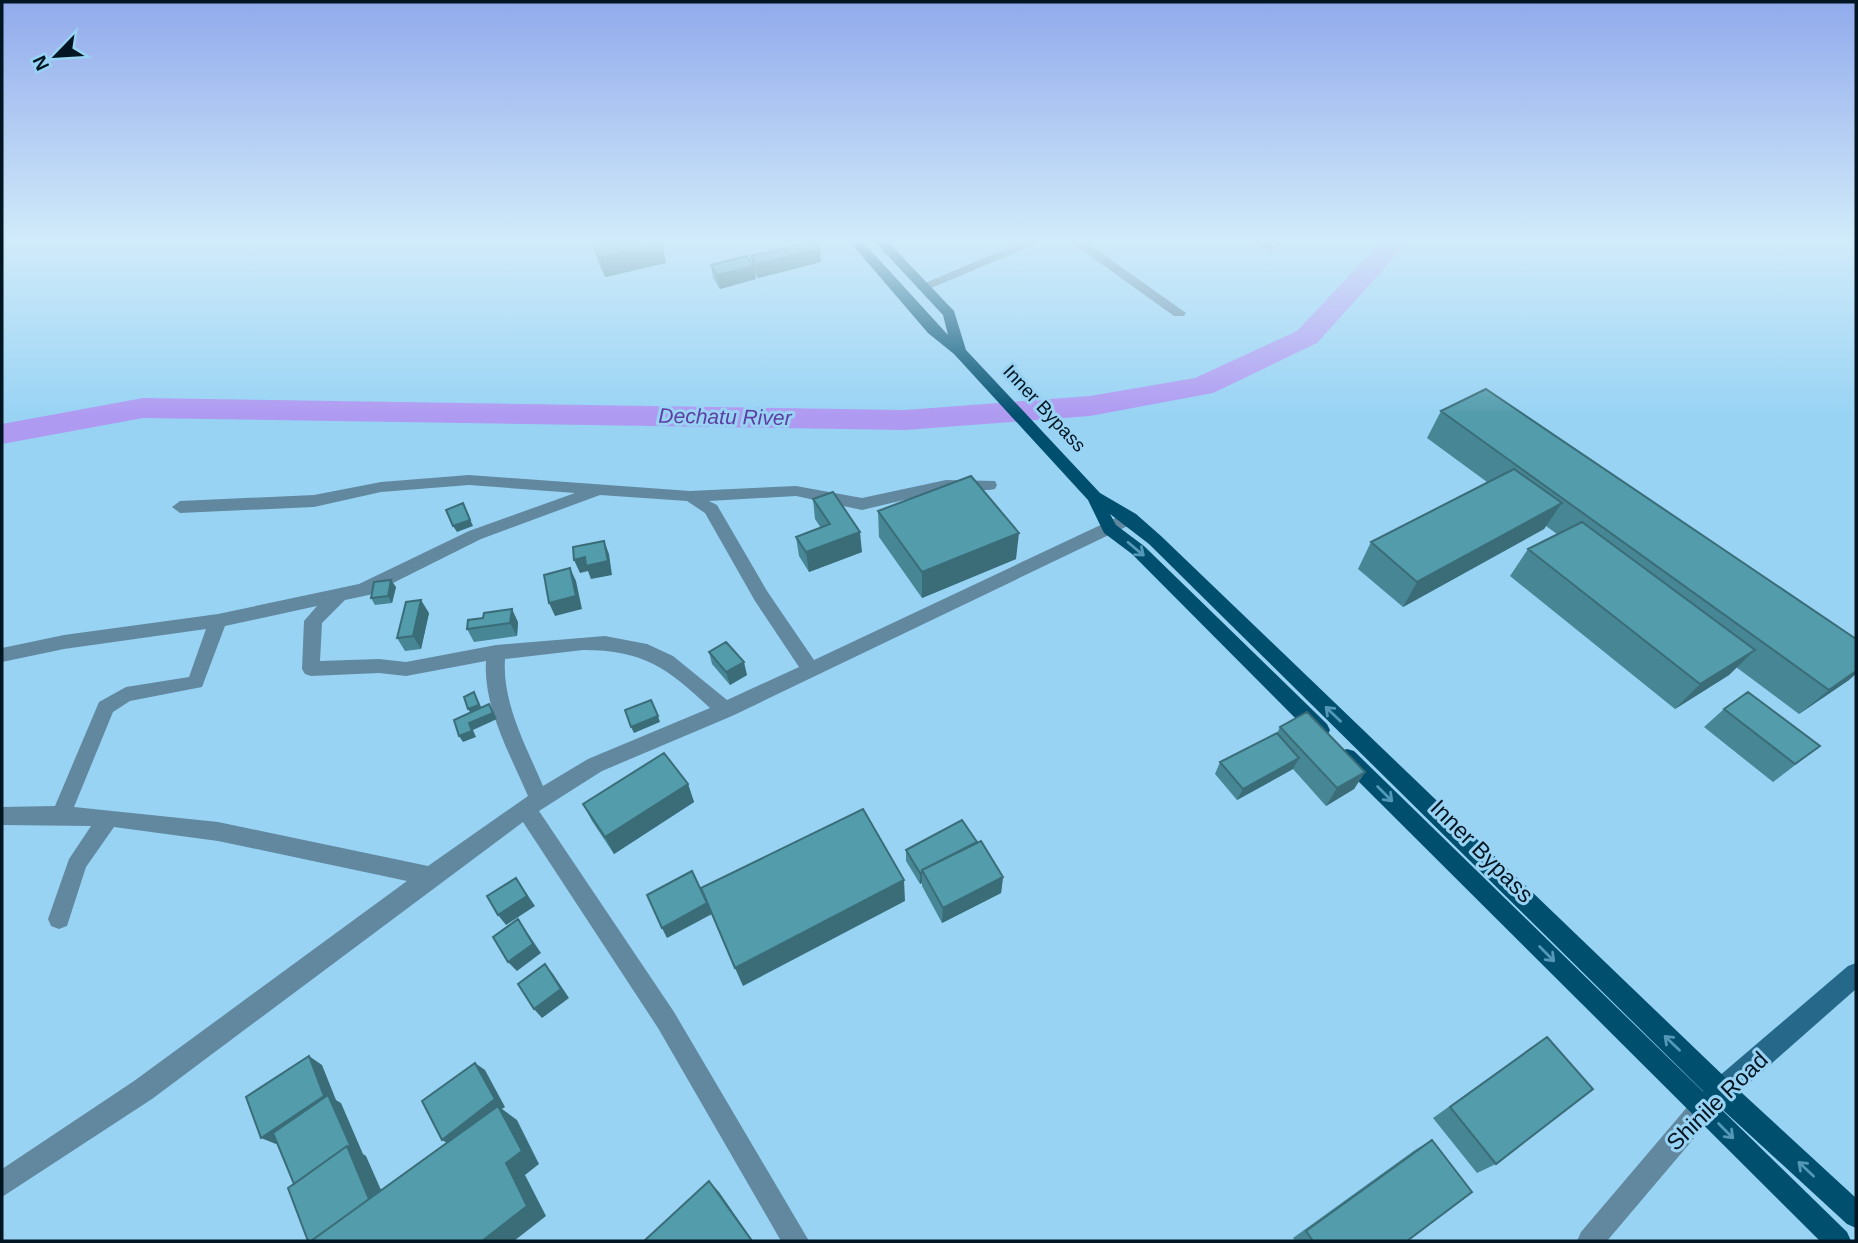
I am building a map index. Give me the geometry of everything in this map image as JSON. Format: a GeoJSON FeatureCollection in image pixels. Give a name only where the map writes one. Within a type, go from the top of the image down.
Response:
{"type":"FeatureCollection","features":[{"type":"Feature","properties":{"kind":"main road","name":"Inner Bypass"},"geometry":{"type":"LineString","coordinates":[[907,300],[933,330],[959,351],[1094,497],[1110,529],[1138,550],[1712,1100],[1856,1215]]}},
{"type":"Feature","properties":{"kind":"main road","name":"Inner Bypass"},"geometry":{"type":"LineString","coordinates":[[937,300],[949,314],[959,351]]}},
{"type":"Feature","properties":{"kind":"main road","name":"Inner Bypass"},"geometry":{"type":"LineString","coordinates":[[1094,497],[1130,518],[1712,1100],[1838,1241]]}},
{"type":"Feature","properties":{"kind":"street"},"geometry":{"type":"LineString","coordinates":[[1161,300],[1180,313]]}},
{"type":"Feature","properties":{"kind":"street"},"geometry":{"type":"LineString","coordinates":[[180,507],[314,501],[381,487],[469,480],[690,496],[796,491],[862,504],[946,485],[989,485]]}},
{"type":"Feature","properties":{"kind":"street"},"geometry":{"type":"LineString","coordinates":[[2,655],[64,642],[218,621],[363,590],[509,522],[600,489]]}},
{"type":"Feature","properties":{"kind":"street"},"geometry":{"type":"LineString","coordinates":[[715,516],[735,494]]}},
{"type":"Feature","properties":{"kind":"street"},"geometry":{"type":"LineString","coordinates":[[690,496],[702,501],[715,516],[775,619],[810,669]]}},
{"type":"Feature","properties":{"kind":"street"},"geometry":{"type":"LineString","coordinates":[[2,1184],[143,1090],[430,876],[532,804],[595,765],[725,710],[1130,518]]}},
{"type":"Feature","properties":{"kind":"street"},"geometry":{"type":"LineString","coordinates":[[340,596],[313,621],[311,669],[379,666],[406,669],[496,652],[579,643],[633,646],[668,662],[725,710]]}},
{"type":"Feature","properties":{"kind":"street"},"geometry":{"type":"LineString","coordinates":[[61,816],[106,707],[114,699],[137,691],[196,682],[218,621]]}},
{"type":"Feature","properties":{"kind":"street"},"geometry":{"type":"LineString","coordinates":[[496,652],[494,680],[532,804],[666,1020],[796,1241]]}},
{"type":"Feature","properties":{"kind":"street"},"geometry":{"type":"LineString","coordinates":[[2,816],[108,819],[304,847],[430,876]]}},
{"type":"Feature","properties":{"kind":"street"},"geometry":{"type":"LineString","coordinates":[[59,919],[65,908],[68,889],[78,863],[108,819]]}},
{"type":"Feature","properties":{"kind":"street","name":"Shinile Road"},"geometry":{"type":"LineString","coordinates":[[1590,1241],[1712,1100],[1856,974]]}},
{"type":"Feature","properties":{"kind":"building"},"geometry":{"type":"Polygon","coordinates":[[[1486,389],[1856,639],[1856,671],[1829,690],[1441,411],[1486,389]]]}},
{"type":"Feature","properties":{"kind":"building"},"geometry":{"type":"Polygon","coordinates":[[[1514,469],[1562,503],[1417,582],[1371,542],[1514,469]]]}},
{"type":"Feature","properties":{"kind":"building"},"geometry":{"type":"Polygon","coordinates":[[[971,476],[1019,533],[922,572],[878,511],[971,476]]]}},
{"type":"Feature","properties":{"kind":"building"},"geometry":{"type":"Polygon","coordinates":[[[833,492],[860,532],[806,552],[796,537],[830,524],[813,499],[833,492]]]}},
{"type":"Feature","properties":{"kind":"building"},"geometry":{"type":"Polygon","coordinates":[[[463,503],[470,520],[453,526],[446,510],[463,503]]]}},
{"type":"Feature","properties":{"kind":"building"},"geometry":{"type":"Polygon","coordinates":[[[1582,522],[1755,650],[1700,684],[1528,549],[1582,522]]]}},
{"type":"Feature","properties":{"kind":"building"},"geometry":{"type":"Polygon","coordinates":[[[604,541],[608,561],[586,566],[585,557],[574,560],[573,547],[604,541]]]}},
{"type":"Feature","properties":{"kind":"building"},"geometry":{"type":"Polygon","coordinates":[[[570,568],[576,596],[549,603],[544,575],[570,568]]]}},
{"type":"Feature","properties":{"kind":"building"},"geometry":{"type":"Polygon","coordinates":[[[391,580],[388,596],[371,598],[374,582],[391,580]]]}},
{"type":"Feature","properties":{"kind":"building"},"geometry":{"type":"Polygon","coordinates":[[[421,600],[413,636],[397,638],[406,602],[421,600]]]}},
{"type":"Feature","properties":{"kind":"building"},"geometry":{"type":"Polygon","coordinates":[[[512,609],[510,623],[467,629],[468,620],[483,618],[484,613],[512,609]]]}},
{"type":"Feature","properties":{"kind":"building"},"geometry":{"type":"Polygon","coordinates":[[[726,642],[744,662],[726,672],[709,652],[726,642]]]}},
{"type":"Feature","properties":{"kind":"building"},"geometry":{"type":"Polygon","coordinates":[[[474,692],[479,705],[468,709],[464,697],[474,692]]]}},
{"type":"Feature","properties":{"kind":"building"},"geometry":{"type":"Polygon","coordinates":[[[1748,692],[1820,746],[1795,764],[1724,709],[1748,692]]]}},
{"type":"Feature","properties":{"kind":"building"},"geometry":{"type":"Polygon","coordinates":[[[651,700],[658,716],[631,727],[625,710],[651,700]]]}},
{"type":"Feature","properties":{"kind":"building"},"geometry":{"type":"Polygon","coordinates":[[[489,704],[493,713],[469,723],[472,731],[459,736],[454,720],[489,704]]]}},
{"type":"Feature","properties":{"kind":"building"},"geometry":{"type":"Polygon","coordinates":[[[1307,712],[1365,772],[1337,788],[1280,727],[1307,712]]]}},
{"type":"Feature","properties":{"kind":"building"},"geometry":{"type":"Polygon","coordinates":[[[1277,733],[1299,758],[1243,789],[1220,762],[1277,733]]]}},
{"type":"Feature","properties":{"kind":"building"},"geometry":{"type":"Polygon","coordinates":[[[664,753],[688,784],[605,837],[583,804],[664,753]]]}},
{"type":"Feature","properties":{"kind":"building"},"geometry":{"type":"Polygon","coordinates":[[[863,809],[904,880],[735,968],[701,888],[863,809]]]}},
{"type":"Feature","properties":{"kind":"building"},"geometry":{"type":"Polygon","coordinates":[[[962,820],[977,842],[920,873],[906,850],[962,820]]]}},
{"type":"Feature","properties":{"kind":"building"},"geometry":{"type":"Polygon","coordinates":[[[981,841],[1003,877],[943,908],[922,870],[981,841]]]}},
{"type":"Feature","properties":{"kind":"building"},"geometry":{"type":"Polygon","coordinates":[[[692,871],[707,903],[662,928],[647,895],[692,871]]]}},
{"type":"Feature","properties":{"kind":"building"},"geometry":{"type":"Polygon","coordinates":[[[516,878],[527,896],[498,915],[487,896],[516,878]]]}},
{"type":"Feature","properties":{"kind":"building"},"geometry":{"type":"Polygon","coordinates":[[[518,919],[533,944],[508,962],[493,937],[518,919]]]}},
{"type":"Feature","properties":{"kind":"building"},"geometry":{"type":"Polygon","coordinates":[[[545,964],[561,989],[534,1009],[518,984],[545,964]]]}},
{"type":"Feature","properties":{"kind":"building"},"geometry":{"type":"Polygon","coordinates":[[[1547,1037],[1593,1089],[1496,1164],[1450,1107],[1547,1037]]]}},
{"type":"Feature","properties":{"kind":"building"},"geometry":{"type":"Polygon","coordinates":[[[309,1056],[324,1096],[261,1138],[246,1097],[309,1056]]]}},
{"type":"Feature","properties":{"kind":"building"},"geometry":{"type":"Polygon","coordinates":[[[475,1063],[495,1099],[442,1140],[422,1101],[475,1063]]]}},
{"type":"Feature","properties":{"kind":"building"},"geometry":{"type":"Polygon","coordinates":[[[328,1095],[351,1147],[347,1146],[294,1184],[273,1133],[328,1095]]]}},
{"type":"Feature","properties":{"kind":"building"},"geometry":{"type":"Polygon","coordinates":[[[498,1106],[522,1151],[506,1163],[527,1206],[482,1241],[311,1241],[498,1106]]]}},
{"type":"Feature","properties":{"kind":"building"},"geometry":{"type":"Polygon","coordinates":[[[1432,1140],[1472,1192],[1407,1241],[1313,1241],[1306,1231],[1432,1140]]]}},
{"type":"Feature","properties":{"kind":"building"},"geometry":{"type":"Polygon","coordinates":[[[347,1146],[369,1199],[308,1241],[288,1188],[347,1146]]]}},
{"type":"Feature","properties":{"kind":"building"},"geometry":{"type":"Polygon","coordinates":[[[709,1181],[752,1241],[644,1241],[709,1181]]]}},
{"type":"Feature","properties":{"kind":"waterway","name":"Dechatu River"},"geometry":{"type":"LineString","coordinates":[[2,434],[143,408],[905,420],[1090,406],[1202,386],[1307,337],[1342,300]]}}]}
